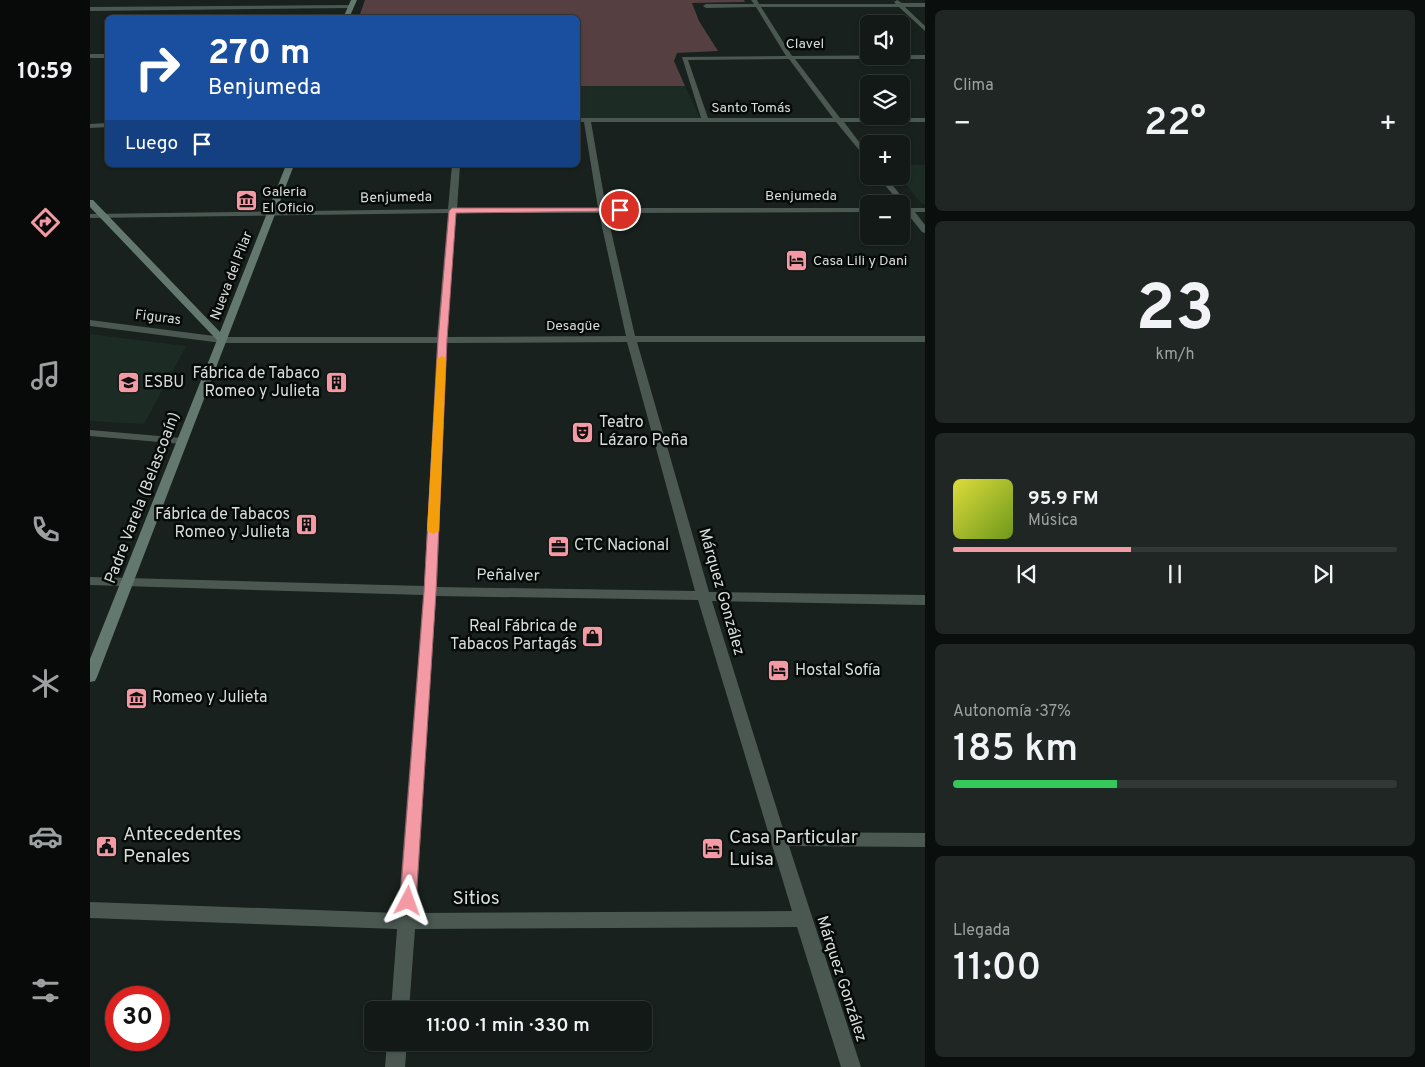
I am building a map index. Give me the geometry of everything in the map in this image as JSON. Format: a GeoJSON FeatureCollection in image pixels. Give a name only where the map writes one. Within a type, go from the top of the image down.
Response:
{"type":"FeatureCollection","features":[{"type":"Feature","properties":{"kind":"main road"},"geometry":{"type":"LineString","coordinates":[[347,15],[353,3]]}},
{"type":"Feature","properties":{"kind":"main road","name":"Nueva del Pilar"},"geometry":{"type":"LineString","coordinates":[[222,340],[289,167]]}},
{"type":"Feature","properties":{"kind":"main road"},"geometry":{"type":"LineString","coordinates":[[90,202],[222,340]]}},
{"type":"Feature","properties":{"kind":"main road","name":"Padre Varela (Belascoaín)"},"geometry":{"type":"LineString","coordinates":[[90,677],[222,340]]}},
{"type":"Feature","properties":{"kind":"street"},"geometry":{"type":"LineString","coordinates":[[195,10],[202,0]]}},
{"type":"Feature","properties":{"kind":"street"},"geometry":{"type":"LineString","coordinates":[[895,0],[925,30]]}},
{"type":"Feature","properties":{"kind":"street"},"geometry":{"type":"LineString","coordinates":[[90,9],[195,10],[353,3]]}},
{"type":"Feature","properties":{"kind":"street"},"geometry":{"type":"LineString","coordinates":[[756,3],[790,57],[860,148]]}},
{"type":"Feature","properties":{"kind":"street"},"geometry":{"type":"LineString","coordinates":[[706,6],[756,3],[925,5]]}},
{"type":"Feature","properties":{"kind":"street"},"geometry":{"type":"LineString","coordinates":[[90,56],[105,56]]}},
{"type":"Feature","properties":{"kind":"street","name":"Clavel"},"geometry":{"type":"LineString","coordinates":[[705,120],[685,58],[925,57]]}},
{"type":"Feature","properties":{"kind":"street","name":"Santo Tomás"},"geometry":{"type":"LineString","coordinates":[[582,120],[925,120]]}},
{"type":"Feature","properties":{"kind":"street","name":"Márquez González"},"geometry":{"type":"LineString","coordinates":[[582,120],[631,339],[704,598],[802,919],[851,1067]]}},
{"type":"Feature","properties":{"kind":"street"},"geometry":{"type":"LineString","coordinates":[[90,126],[105,125]]}},
{"type":"Feature","properties":{"kind":"street"},"geometry":{"type":"LineString","coordinates":[[401,1001],[430,592],[442,340],[456,167]]}},
{"type":"Feature","properties":{"kind":"street","name":"Benjumeda"},"geometry":{"type":"LineString","coordinates":[[90,216],[452,211],[860,210]]}},
{"type":"Feature","properties":{"kind":"street"},"geometry":{"type":"LineString","coordinates":[[910,210],[925,210]]}},
{"type":"Feature","properties":{"kind":"street"},"geometry":{"type":"LineString","coordinates":[[910,216],[925,230]]}},
{"type":"Feature","properties":{"kind":"street","name":"Figuras"},"geometry":{"type":"LineString","coordinates":[[90,323],[222,340]]}},
{"type":"Feature","properties":{"kind":"street","name":"Desagüe"},"geometry":{"type":"LineString","coordinates":[[222,340],[925,339]]}},
{"type":"Feature","properties":{"kind":"street"},"geometry":{"type":"LineString","coordinates":[[90,433],[182,441]]}},
{"type":"Feature","properties":{"kind":"street","name":"Peñalver"},"geometry":{"type":"LineString","coordinates":[[90,581],[430,592],[704,598],[925,600]]}},
{"type":"Feature","properties":{"kind":"street"},"geometry":{"type":"LineString","coordinates":[[778,839],[925,840]]}},
{"type":"Feature","properties":{"kind":"street","name":"Sitios"},"geometry":{"type":"LineString","coordinates":[[90,910],[407,920],[802,919]]}},
{"type":"Feature","properties":{"kind":"street"},"geometry":{"type":"LineString","coordinates":[[395,1067],[396,1051]]}},
{"type":"Feature","properties":{"kind":"shaded area"},"geometry":{"type":"Polygon","coordinates":[[[365,0],[744,0],[745,2],[692,3],[699,21],[718,51],[677,53],[674,61],[685,86],[580,86],[580,15],[360,15],[365,0]]]}},
{"type":"Feature","properties":{"kind":"shaded area"},"geometry":{"type":"Polygon","coordinates":[[[580,86],[685,86],[700,118],[580,118],[580,86]]]}},
{"type":"Feature","properties":{"kind":"shaded area"},"geometry":{"type":"Polygon","coordinates":[[[910,165],[925,165],[925,204],[922,204],[906,185],[910,185],[910,165]]]}},
{"type":"Feature","properties":{"kind":"shaded area","name":"ESBU"},"geometry":{"type":"Polygon","coordinates":[[[90,334],[186,346],[144,424],[90,421],[90,334]]]}},
{"type":"Feature","properties":{"kind":"slow traffic"},"geometry":{"type":"LineString","coordinates":[[433,531],[442,359]]}},
{"type":"Feature","properties":{"kind":"place","name":"Galeria El Oficio"},"geometry":{"type":"Point","coordinates":[246,200]}},
{"type":"Feature","properties":{"kind":"place","name":"Casa Lili y Dani"},"geometry":{"type":"Point","coordinates":[797,261]}},
{"type":"Feature","properties":{"kind":"place","name":"ESBU"},"geometry":{"type":"Point","coordinates":[128,383]}},
{"type":"Feature","properties":{"kind":"place","name":"Fábrica de Tabaco Romeo y Julieta"},"geometry":{"type":"Point","coordinates":[336,383]}},
{"type":"Feature","properties":{"kind":"place","name":"Teatro Lázaro Peña"},"geometry":{"type":"Point","coordinates":[583,432]}},
{"type":"Feature","properties":{"kind":"place","name":"Fábrica de Tabacos Romeo y Julieta"},"geometry":{"type":"Point","coordinates":[306,524]}},
{"type":"Feature","properties":{"kind":"place","name":"CTC Nacional"},"geometry":{"type":"Point","coordinates":[558,546]}},
{"type":"Feature","properties":{"kind":"place","name":"Real Fábrica de Tabacos Partagás"},"geometry":{"type":"Point","coordinates":[593,636]}},
{"type":"Feature","properties":{"kind":"place","name":"Hostal Sofía"},"geometry":{"type":"Point","coordinates":[779,671]}},
{"type":"Feature","properties":{"kind":"place","name":"Romeo y Julieta"},"geometry":{"type":"Point","coordinates":[136,698]}},
{"type":"Feature","properties":{"kind":"place","name":"Antecedentes Penales"},"geometry":{"type":"Point","coordinates":[107,846]}},
{"type":"Feature","properties":{"kind":"place","name":"Casa Particular Luisa"},"geometry":{"type":"Point","coordinates":[713,849]}},
{"type":"Feature","properties":{"kind":"route"},"geometry":{"type":"LineString","coordinates":[[408,901],[430,592],[442,340],[452,211],[620,210]]}}]}
